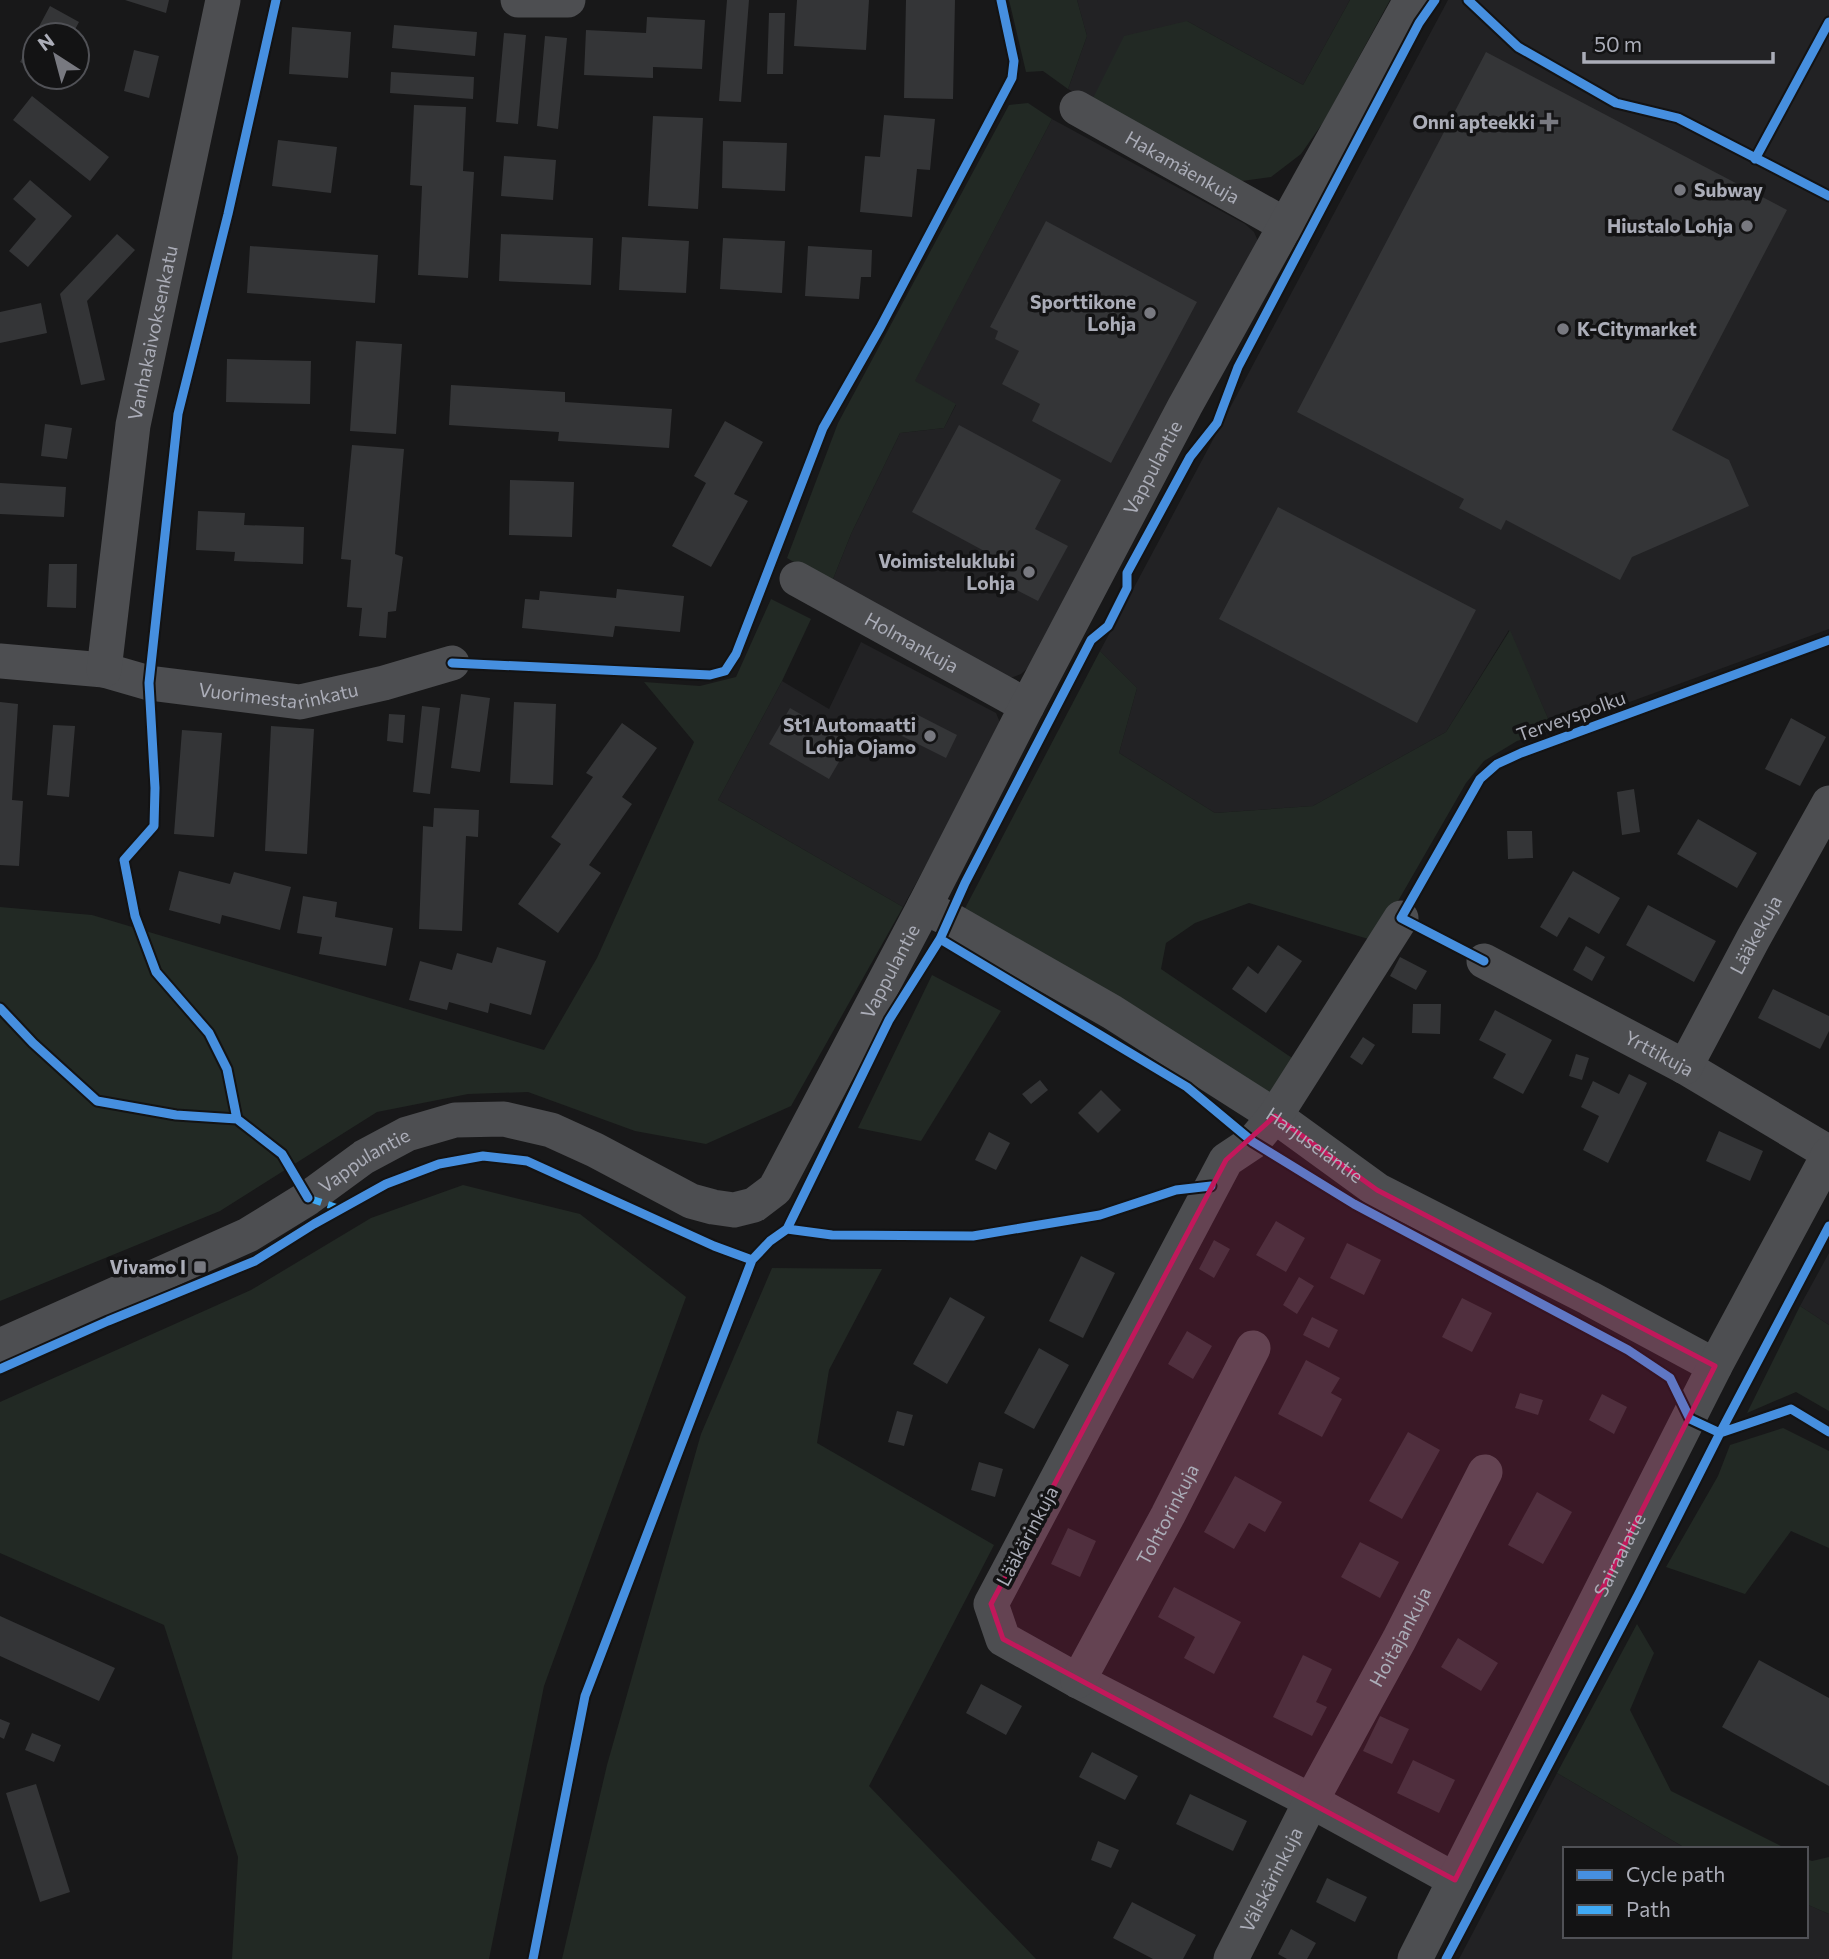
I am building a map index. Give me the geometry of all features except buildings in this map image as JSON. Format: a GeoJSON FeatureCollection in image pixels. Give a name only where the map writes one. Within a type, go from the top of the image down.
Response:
{"type":"FeatureCollection","features":[{"type":"Feature","properties":{"kind":"street","name":"Vanhakaivoksenkatu"},"geometry":{"type":"LineString","coordinates":[[104,670],[133,425],[223,0]]}},
{"type":"Feature","properties":{"kind":"street"},"geometry":{"type":"LineString","coordinates":[[518,0],[568,0]]}},
{"type":"Feature","properties":{"kind":"street","name":"Vappulantie"},"geometry":{"type":"LineString","coordinates":[[0,1346],[248,1235],[308,1198],[363,1157],[407,1134],[455,1120],[504,1119],[551,1130],[691,1201],[713,1207],[734,1210],[754,1205],[775,1189],[1185,406],[1411,0]]}},
{"type":"Feature","properties":{"kind":"street","name":"Hakamäenkuja"},"geometry":{"type":"LineString","coordinates":[[1077,108],[1287,226]]}},
{"type":"Feature","properties":{"kind":"street","name":"Holmankuja"},"geometry":{"type":"LineString","coordinates":[[797,579],[1027,706]]}},
{"type":"Feature","properties":{"kind":"street","name":"Vuorimestarinkatu"},"geometry":{"type":"LineString","coordinates":[[0,661],[104,670],[149,683],[300,702],[384,683],[452,663]]}},
{"type":"Feature","properties":{"kind":"street","name":"Lääkekuja"},"geometry":{"type":"LineString","coordinates":[[1685,1067],[1829,803]]}},
{"type":"Feature","properties":{"kind":"street","name":"Harjuseläntie"},"geometry":{"type":"LineString","coordinates":[[924,907],[1112,1012],[1264,1129],[1716,1366]]}},
{"type":"Feature","properties":{"kind":"street"},"geometry":{"type":"LineString","coordinates":[[1264,1129],[1401,918]]}},
{"type":"Feature","properties":{"kind":"street","name":"Yrttikuja"},"geometry":{"type":"LineString","coordinates":[[1484,961],[1685,1067],[1829,1154]]}},
{"type":"Feature","properties":{"kind":"street","name":"Lääkärinkuja"},"geometry":{"type":"LineString","coordinates":[[1264,1129],[1226,1160],[1211,1186],[991,1604],[1003,1639],[1455,1880]]}},
{"type":"Feature","properties":{"kind":"street","name":"Sairaalatie"},"geometry":{"type":"LineString","coordinates":[[1415,1959],[1716,1366],[1829,1154]]}},
{"type":"Feature","properties":{"kind":"street","name":"Tohtorinkuja"},"geometry":{"type":"LineString","coordinates":[[1078,1681],[1254,1348]]}},
{"type":"Feature","properties":{"kind":"street","name":"Hoitajankuja"},"geometry":{"type":"LineString","coordinates":[[1311,1801],[1399,1640],[1485,1472]]}},
{"type":"Feature","properties":{"kind":"street","name":"Välskärinkuja"},"geometry":{"type":"LineString","coordinates":[[1231,1959],[1311,1801]]}},
{"type":"Feature","properties":{"kind":"highlighted area"},"geometry":{"type":"Polygon","coordinates":[[[1275,1116],[1377,1190],[1715,1366],[1455,1880],[1003,1639],[991,1604],[1226,1160],[1275,1116]]]}},
{"type":"Feature","properties":{"kind":"shaded area"},"geometry":{"type":"Polygon","coordinates":[[[1009,0],[1077,0],[1087,36],[1068,89],[1043,71],[1026,72],[1009,0]]]}},
{"type":"Feature","properties":{"kind":"shaded area"},"geometry":{"type":"Polygon","coordinates":[[[1077,0],[1350,0],[1303,85],[1187,21],[1091,102],[1068,89],[1087,36],[1077,0]]]}},
{"type":"Feature","properties":{"kind":"shaded area"},"geometry":{"type":"Polygon","coordinates":[[[1350,0],[1390,0],[1324,121],[1301,154],[1271,177],[1242,181],[1091,102],[1124,36],[1187,21],[1303,85],[1350,0]]]}},
{"type":"Feature","properties":{"kind":"shaded area"},"geometry":{"type":"Polygon","coordinates":[[[1448,0],[1829,0],[1829,629],[1553,730],[1509,630],[1446,732],[1313,806],[1215,813],[1119,753],[1137,688],[1100,651],[1448,0]]]}},
{"type":"Feature","properties":{"kind":"shaded area"},"geometry":{"type":"Polygon","coordinates":[[[1028,103],[1052,119],[915,381],[956,404],[944,428],[900,433],[851,534],[831,584],[787,558],[838,423],[1009,105],[1028,103]]]}},
{"type":"Feature","properties":{"kind":"shaded area"},"geometry":{"type":"Polygon","coordinates":[[[1052,119],[1245,224],[1254,232],[1258,241],[1029,667],[1013,677],[1002,677],[831,584],[851,534],[900,433],[944,428],[956,405],[914,382],[1052,119]]]}},
{"type":"Feature","properties":{"kind":"shaded area"},"geometry":{"type":"Polygon","coordinates":[[[771,599],[811,619],[782,681],[718,800],[903,907],[791,1106],[706,1144],[635,1131],[528,1092],[468,1094],[377,1112],[220,1211],[0,1301],[0,907],[92,915],[544,1050],[597,958],[694,742],[644,682],[700,686],[736,677],[771,599]]]}},
{"type":"Feature","properties":{"kind":"shaded area"},"geometry":{"type":"Polygon","coordinates":[[[1510,630],[1553,730],[1517,741],[1484,761],[1466,783],[1375,941],[1249,903],[1195,923],[1166,943],[1161,969],[1298,1062],[1268,1101],[962,914],[1100,651],[1137,688],[1119,753],[1215,813],[1313,806],[1446,732],[1510,630]]]}},
{"type":"Feature","properties":{"kind":"shaded area"},"geometry":{"type":"Polygon","coordinates":[[[861,642],[996,713],[1001,725],[903,907],[718,800],[782,681],[829,709],[861,642]]]}},
{"type":"Feature","properties":{"kind":"shaded area"},"geometry":{"type":"Polygon","coordinates":[[[932,975],[1001,1011],[921,1141],[858,1128],[932,975]]]}},
{"type":"Feature","properties":{"kind":"shaded area"},"geometry":{"type":"Polygon","coordinates":[[[463,1185],[580,1214],[686,1297],[544,1686],[489,1959],[232,1959],[238,1857],[164,1625],[0,1553],[0,1402],[251,1290],[371,1218],[463,1185]]]}},
{"type":"Feature","properties":{"kind":"shaded area"},"geometry":{"type":"Polygon","coordinates":[[[1829,1253],[1829,1325],[1800,1306],[1829,1253]]]}},
{"type":"Feature","properties":{"kind":"shaded area"},"geometry":{"type":"Polygon","coordinates":[[[772,1268],[882,1269],[829,1370],[817,1443],[994,1545],[869,1786],[1036,1959],[562,1959],[607,1765],[701,1434],[772,1268]]]}},
{"type":"Feature","properties":{"kind":"shaded area"},"geometry":{"type":"Polygon","coordinates":[[[1800,1306],[1829,1325],[1829,1411],[1796,1392],[1747,1413],[1800,1306]]]}},
{"type":"Feature","properties":{"kind":"shaded area"},"geometry":{"type":"Polygon","coordinates":[[[1783,1428],[1829,1451],[1829,1548],[1791,1531],[1745,1594],[1666,1567],[1718,1476],[1730,1445],[1783,1428]]]}},
{"type":"Feature","properties":{"kind":"shaded area"},"geometry":{"type":"Polygon","coordinates":[[[1637,1624],[1654,1653],[1630,1710],[1671,1791],[1783,1847],[1684,1847],[1557,1773],[1637,1624]]]}},
{"type":"Feature","properties":{"kind":"shaded area"},"geometry":{"type":"Polygon","coordinates":[[[1557,1773],[1684,1847],[1563,1847],[1563,1938],[1808,1938],[1808,1905],[1829,1914],[1829,1959],[1459,1959],[1557,1773]]]}},
{"type":"Feature","properties":{"kind":"shaded area"},"geometry":{"type":"Polygon","coordinates":[[[1829,1857],[1829,1914],[1808,1905],[1808,1860],[1829,1857]]]}},
{"type":"Feature","properties":{"kind":"marked path"},"geometry":{"type":"LineString","coordinates":[[308,1198],[341,1209]]}},
{"type":"Feature","properties":{"kind":"cycle path"},"geometry":{"type":"LineString","coordinates":[[237,1119],[227,1069],[209,1033],[156,972],[135,916],[124,860],[154,826],[155,788],[149,683],[178,414],[228,214],[276,0]]}},
{"type":"Feature","properties":{"kind":"cycle path"},"geometry":{"type":"LineString","coordinates":[[452,663],[710,675],[725,671],[736,654],[823,428],[880,328],[1012,78],[1014,61],[1001,0]]}},
{"type":"Feature","properties":{"kind":"cycle path"},"geometry":{"type":"LineString","coordinates":[[533,1959],[585,1696],[752,1260],[770,1241],[787,1229],[889,1020],[940,939],[965,883],[1091,640],[1108,626],[1127,588],[1127,573],[1190,457],[1217,423],[1238,367],[1419,23],[1435,0]]}},
{"type":"Feature","properties":{"kind":"cycle path"},"geometry":{"type":"LineString","coordinates":[[1468,0],[1518,47],[1616,103],[1678,118],[1829,196]]}},
{"type":"Feature","properties":{"kind":"cycle path"},"geometry":{"type":"LineString","coordinates":[[1755,159],[1829,22]]}},
{"type":"Feature","properties":{"kind":"cycle path","name":"Terveyspolku"},"geometry":{"type":"LineString","coordinates":[[1484,961],[1401,918],[1480,779],[1497,764],[1521,753],[1829,640]]}},
{"type":"Feature","properties":{"kind":"cycle path"},"geometry":{"type":"LineString","coordinates":[[940,939],[1187,1087],[1253,1142],[1354,1204],[1628,1350],[1670,1378],[1690,1419],[1720,1433],[1791,1409],[1829,1432]]}},
{"type":"Feature","properties":{"kind":"cycle path"},"geometry":{"type":"LineString","coordinates":[[0,1008],[33,1043],[97,1101],[176,1115],[237,1119],[282,1154],[308,1198]]}},
{"type":"Feature","properties":{"kind":"cycle path"},"geometry":{"type":"LineString","coordinates":[[0,1369],[255,1261],[386,1184],[439,1164],[483,1156],[527,1161],[714,1246],[752,1260]]}},
{"type":"Feature","properties":{"kind":"cycle path"},"geometry":{"type":"LineString","coordinates":[[787,1229],[832,1235],[973,1236],[1100,1215],[1176,1190],[1211,1186]]}},
{"type":"Feature","properties":{"kind":"cycle path"},"geometry":{"type":"LineString","coordinates":[[1446,1959],[1829,1226]]}},
{"type":"Feature","properties":{"kind":"place","name":"Onni apteekki"},"geometry":{"type":"Point","coordinates":[1549,122]}},
{"type":"Feature","properties":{"kind":"place","name":"Subway"},"geometry":{"type":"Point","coordinates":[1680,190]}},
{"type":"Feature","properties":{"kind":"place","name":"Hiustalo Lohja"},"geometry":{"type":"Point","coordinates":[1747,226]}},
{"type":"Feature","properties":{"kind":"place","name":"Sporttikone Lohja"},"geometry":{"type":"Point","coordinates":[1150,313]}},
{"type":"Feature","properties":{"kind":"place","name":"K-Citymarket"},"geometry":{"type":"Point","coordinates":[1563,329]}},
{"type":"Feature","properties":{"kind":"place","name":"Voimisteluklubi Lohja"},"geometry":{"type":"Point","coordinates":[1029,572]}},
{"type":"Feature","properties":{"kind":"place","name":"St1 Automaatti Lohja Ojamo"},"geometry":{"type":"Point","coordinates":[930,736]}},
{"type":"Feature","properties":{"kind":"place","name":"Vivamo I"},"geometry":{"type":"Point","coordinates":[200,1267]}}]}
